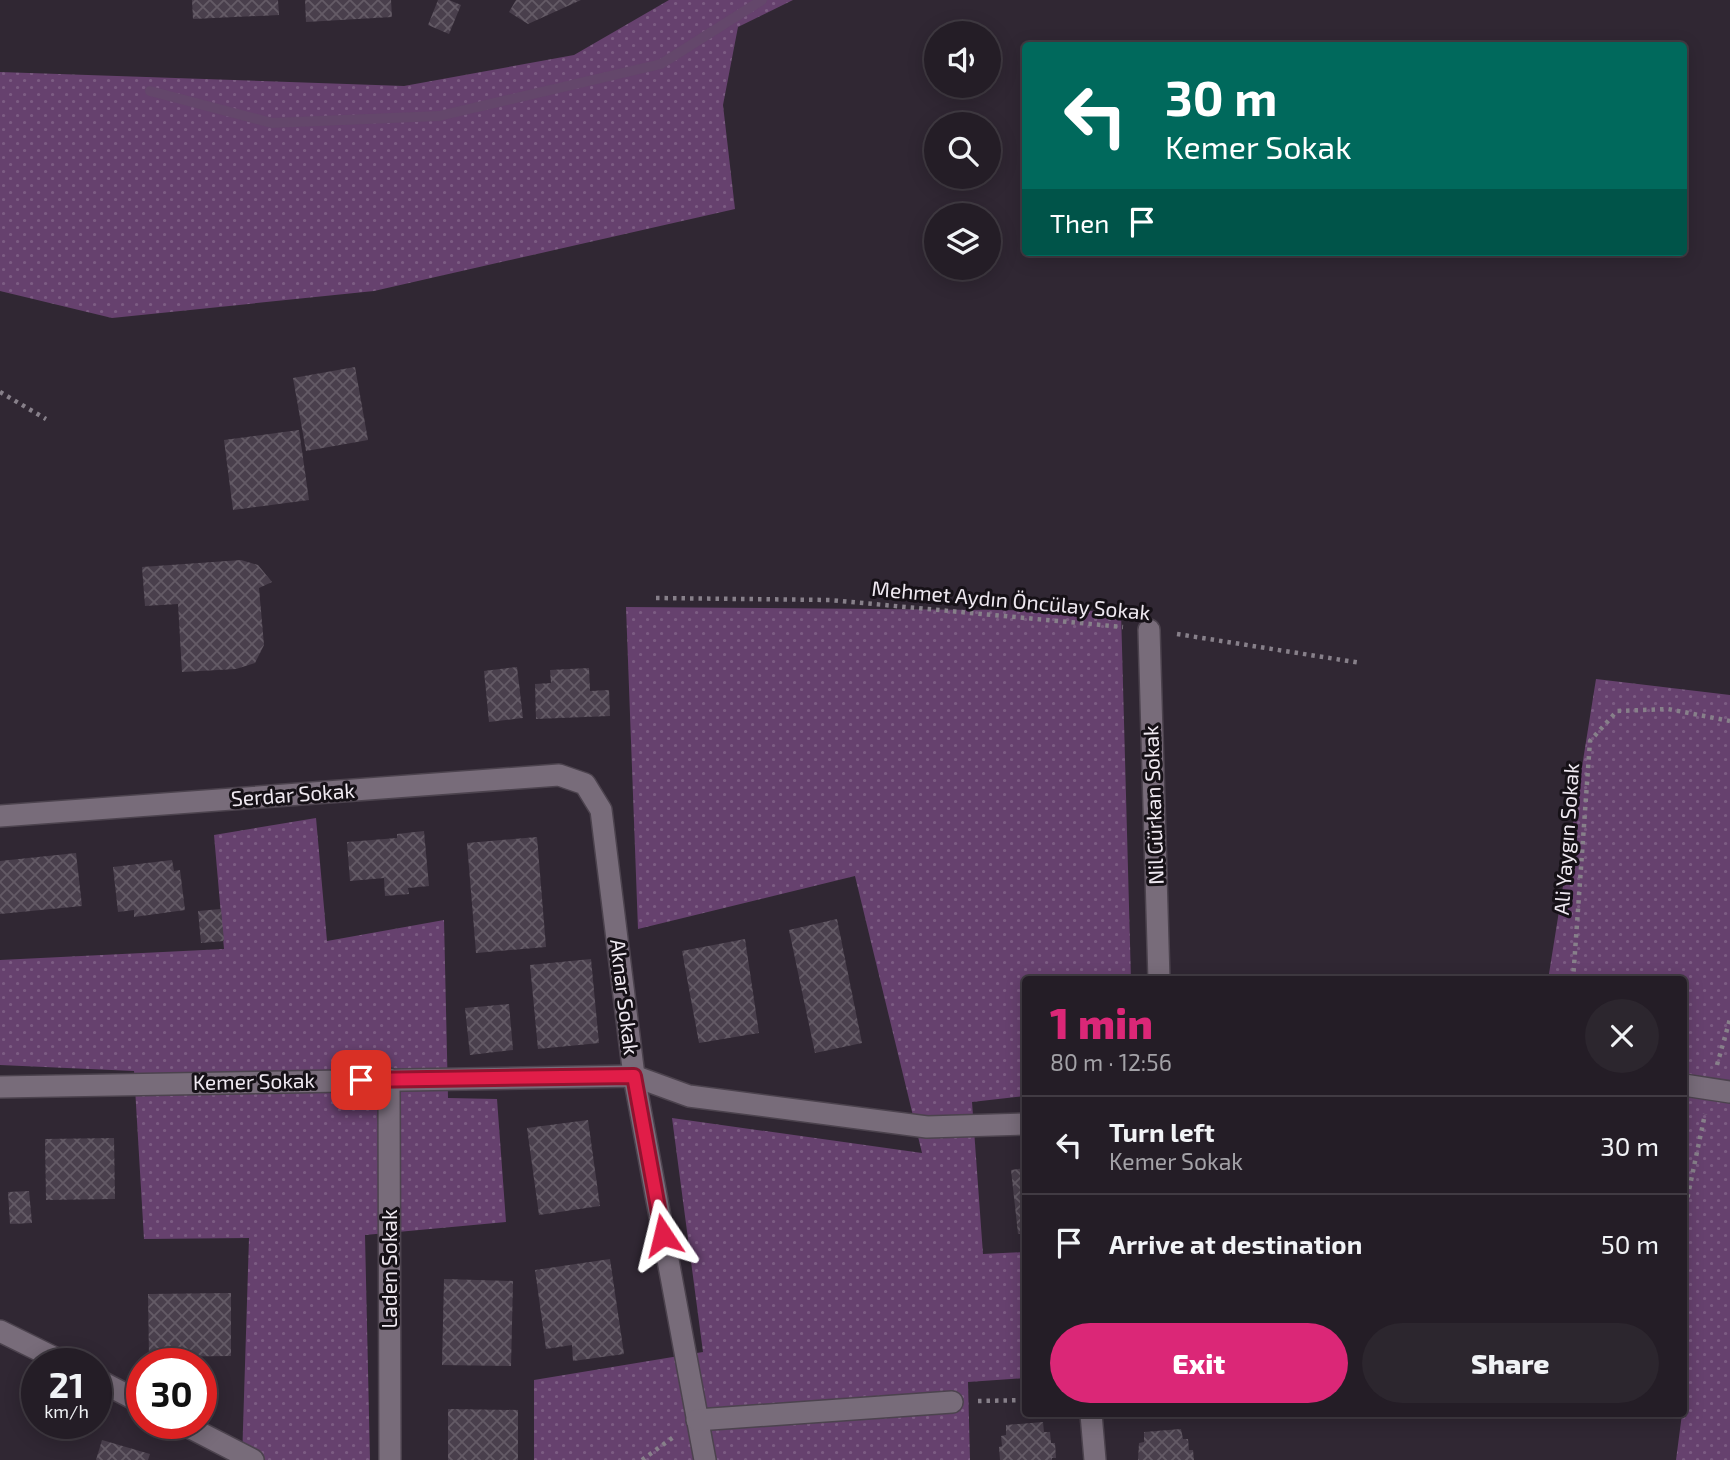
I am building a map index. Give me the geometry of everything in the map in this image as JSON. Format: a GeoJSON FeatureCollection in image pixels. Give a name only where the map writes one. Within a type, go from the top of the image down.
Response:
{"type":"FeatureCollection","features":[{"type":"Feature","properties":{"kind":"street","name":"Nil Gürkan Sokak"},"geometry":{"type":"LineString","coordinates":[[1149,630],[1159,976]]}},
{"type":"Feature","properties":{"kind":"street","name":"Serdar Sokak"},"geometry":{"type":"LineString","coordinates":[[0,816],[559,775],[585,784]]}},
{"type":"Feature","properties":{"kind":"street","name":"Aknar Sokak"},"geometry":{"type":"LineString","coordinates":[[585,784],[601,810],[634,1076],[705,1460]]}},
{"type":"Feature","properties":{"kind":"street","name":"Kemer Sokak"},"geometry":{"type":"LineString","coordinates":[[0,1087],[634,1076]]}},
{"type":"Feature","properties":{"kind":"street"},"geometry":{"type":"LineString","coordinates":[[634,1076],[689,1096],[914,1126],[1022,1124]]}},
{"type":"Feature","properties":{"kind":"street","name":"Laden Sokak"},"geometry":{"type":"LineString","coordinates":[[389,1079],[390,1460]]}},
{"type":"Feature","properties":{"kind":"street"},"geometry":{"type":"LineString","coordinates":[[1687,1086],[1720,1091]]}},
{"type":"Feature","properties":{"kind":"street"},"geometry":{"type":"LineString","coordinates":[[0,1331],[35,1348]]}},
{"type":"Feature","properties":{"kind":"street"},"geometry":{"type":"LineString","coordinates":[[697,1420],[952,1402]]}},
{"type":"Feature","properties":{"kind":"street"},"geometry":{"type":"LineString","coordinates":[[1091,1417],[1096,1460]]}},
{"type":"Feature","properties":{"kind":"street"},"geometry":{"type":"LineString","coordinates":[[212,1439],[253,1460]]}},
{"type":"Feature","properties":{"kind":"path"},"geometry":{"type":"LineString","coordinates":[[0,393],[46,419]]}},
{"type":"Feature","properties":{"kind":"path","name":"Mehmet Aydın Öncülay Sokak"},"geometry":{"type":"LineString","coordinates":[[656,598],[830,600],[1149,630],[1362,663]]}},
{"type":"Feature","properties":{"kind":"path","name":"Ali Yaygın Sokak"},"geometry":{"type":"LineString","coordinates":[[1573,976],[1590,741],[1617,711],[1668,709],[1730,721]]}},
{"type":"Feature","properties":{"kind":"path"},"geometry":{"type":"LineString","coordinates":[[1687,1204],[1720,1091],[1730,1019]]}},
{"type":"Feature","properties":{"kind":"path"},"geometry":{"type":"LineString","coordinates":[[952,1402],[1022,1399]]}},
{"type":"Feature","properties":{"kind":"path"},"geometry":{"type":"LineString","coordinates":[[642,1460],[697,1420]]}},
{"type":"Feature","properties":{"kind":"shaded area"},"geometry":{"type":"Polygon","coordinates":[[[669,0],[793,0],[738,27],[723,105],[735,209],[374,291],[112,318],[0,291],[0,72],[404,86],[574,55],[669,0]]]}},
{"type":"Feature","properties":{"kind":"shaded area"},"geometry":{"type":"Polygon","coordinates":[[[626,607],[1121,611],[1131,976],[1022,976],[1022,1096],[972,1102],[983,1254],[1022,1252],[1022,1378],[968,1382],[970,1460],[534,1460],[534,1380],[703,1352],[672,1118],[922,1153],[855,876],[638,929],[626,607]]]}},
{"type":"Feature","properties":{"kind":"shaded area"},"geometry":{"type":"Polygon","coordinates":[[[1596,679],[1730,695],[1730,1460],[1676,1460],[1682,1417],[1687,1417],[1687,976],[1549,976],[1596,679]]]}},
{"type":"Feature","properties":{"kind":"shaded area"},"geometry":{"type":"Polygon","coordinates":[[[316,818],[327,941],[444,920],[448,1098],[497,1099],[506,1222],[365,1235],[370,1460],[242,1460],[249,1238],[144,1239],[134,1071],[0,1065],[0,960],[224,949],[214,835],[316,818]]]}},
{"type":"Feature","properties":{"kind":"building"},"geometry":{"type":"Polygon","coordinates":[[[192,0],[278,0],[279,15],[193,19],[192,0]]]}},
{"type":"Feature","properties":{"kind":"building"},"geometry":{"type":"Polygon","coordinates":[[[305,0],[391,0],[392,17],[306,22],[305,0]]]}},
{"type":"Feature","properties":{"kind":"building"},"geometry":{"type":"Polygon","coordinates":[[[438,0],[449,0],[461,5],[449,34],[428,25],[438,0]]]}},
{"type":"Feature","properties":{"kind":"building"},"geometry":{"type":"Polygon","coordinates":[[[516,0],[581,0],[528,24],[509,12],[516,0]]]}},
{"type":"Feature","properties":{"kind":"building"},"geometry":{"type":"Polygon","coordinates":[[[355,367],[368,440],[306,451],[293,378],[355,367]]]}},
{"type":"Feature","properties":{"kind":"building"},"geometry":{"type":"Polygon","coordinates":[[[299,430],[309,500],[233,510],[224,440],[299,430]]]}},
{"type":"Feature","properties":{"kind":"building"},"geometry":{"type":"Polygon","coordinates":[[[241,560],[258,565],[272,582],[259,588],[264,645],[255,663],[236,669],[182,672],[178,604],[145,606],[142,567],[241,560]]]}},
{"type":"Feature","properties":{"kind":"building"},"geometry":{"type":"Polygon","coordinates":[[[517,667],[523,718],[489,722],[484,671],[517,667]]]}},
{"type":"Feature","properties":{"kind":"building"},"geometry":{"type":"Polygon","coordinates":[[[589,668],[590,691],[609,690],[610,716],[536,719],[535,684],[551,683],[550,670],[589,668]]]}},
{"type":"Feature","properties":{"kind":"building"},"geometry":{"type":"Polygon","coordinates":[[[424,831],[429,886],[408,888],[409,894],[385,896],[384,878],[350,881],[347,842],[397,838],[397,834],[424,831]]]}},
{"type":"Feature","properties":{"kind":"building"},"geometry":{"type":"Polygon","coordinates":[[[537,837],[546,947],[476,953],[467,843],[537,837]]]}},
{"type":"Feature","properties":{"kind":"building"},"geometry":{"type":"Polygon","coordinates":[[[76,853],[82,906],[0,914],[0,861],[76,853]]]}},
{"type":"Feature","properties":{"kind":"building"},"geometry":{"type":"Polygon","coordinates":[[[172,860],[174,871],[180,870],[185,910],[134,917],[134,910],[118,912],[113,867],[172,860]]]}},
{"type":"Feature","properties":{"kind":"building"},"geometry":{"type":"Polygon","coordinates":[[[221,909],[224,941],[201,943],[198,911],[221,909]]]}},
{"type":"Feature","properties":{"kind":"building"},"geometry":{"type":"Polygon","coordinates":[[[837,919],[862,1043],[815,1053],[789,930],[837,919]]]}},
{"type":"Feature","properties":{"kind":"building"},"geometry":{"type":"Polygon","coordinates":[[[745,939],[759,1033],[699,1043],[682,951],[745,939]]]}},
{"type":"Feature","properties":{"kind":"building"},"geometry":{"type":"Polygon","coordinates":[[[591,959],[599,1043],[538,1049],[530,965],[591,959]]]}},
{"type":"Feature","properties":{"kind":"building"},"geometry":{"type":"Polygon","coordinates":[[[509,1004],[513,1050],[470,1055],[465,1008],[509,1004]]]}},
{"type":"Feature","properties":{"kind":"building"},"geometry":{"type":"Polygon","coordinates":[[[588,1120],[600,1206],[539,1215],[527,1128],[588,1120]]]}},
{"type":"Feature","properties":{"kind":"building"},"geometry":{"type":"Polygon","coordinates":[[[114,1138],[115,1199],[46,1200],[45,1139],[114,1138]]]}},
{"type":"Feature","properties":{"kind":"building"},"geometry":{"type":"Polygon","coordinates":[[[1022,1169],[1022,1234],[1018,1234],[1011,1170],[1022,1169]]]}},
{"type":"Feature","properties":{"kind":"building"},"geometry":{"type":"Polygon","coordinates":[[[29,1191],[32,1223],[10,1224],[8,1192],[29,1191]]]}},
{"type":"Feature","properties":{"kind":"building"},"geometry":{"type":"Polygon","coordinates":[[[610,1259],[624,1354],[573,1361],[572,1345],[546,1349],[535,1270],[610,1259]]]}},
{"type":"Feature","properties":{"kind":"building"},"geometry":{"type":"Polygon","coordinates":[[[444,1279],[513,1281],[511,1366],[442,1365],[444,1279]]]}},
{"type":"Feature","properties":{"kind":"building"},"geometry":{"type":"Polygon","coordinates":[[[231,1293],[231,1356],[217,1356],[217,1348],[149,1348],[148,1294],[231,1293]]]}},
{"type":"Feature","properties":{"kind":"building"},"geometry":{"type":"Polygon","coordinates":[[[448,1409],[518,1410],[518,1460],[448,1460],[448,1409]]]}},
{"type":"Feature","properties":{"kind":"building"},"geometry":{"type":"Polygon","coordinates":[[[1043,1422],[1044,1432],[1050,1432],[1051,1443],[1055,1443],[1056,1458],[1000,1460],[999,1447],[1002,1446],[1001,1436],[1006,1435],[1006,1425],[1043,1422]]]}},
{"type":"Feature","properties":{"kind":"building"},"geometry":{"type":"Polygon","coordinates":[[[1181,1429],[1183,1439],[1188,1439],[1189,1450],[1193,1450],[1194,1460],[1138,1460],[1139,1443],[1144,1442],[1144,1432],[1181,1429]]]}},
{"type":"Feature","properties":{"kind":"building"},"geometry":{"type":"Polygon","coordinates":[[[102,1440],[150,1454],[148,1460],[96,1460],[102,1440]]]}},
{"type":"Feature","properties":{"kind":"waterway"},"geometry":{"type":"LineString","coordinates":[[150,91],[272,123],[439,116],[661,64],[762,0]]}},
{"type":"Feature","properties":{"kind":"route"},"geometry":{"type":"LineString","coordinates":[[361,1080],[634,1076],[663,1235]]}}]}
